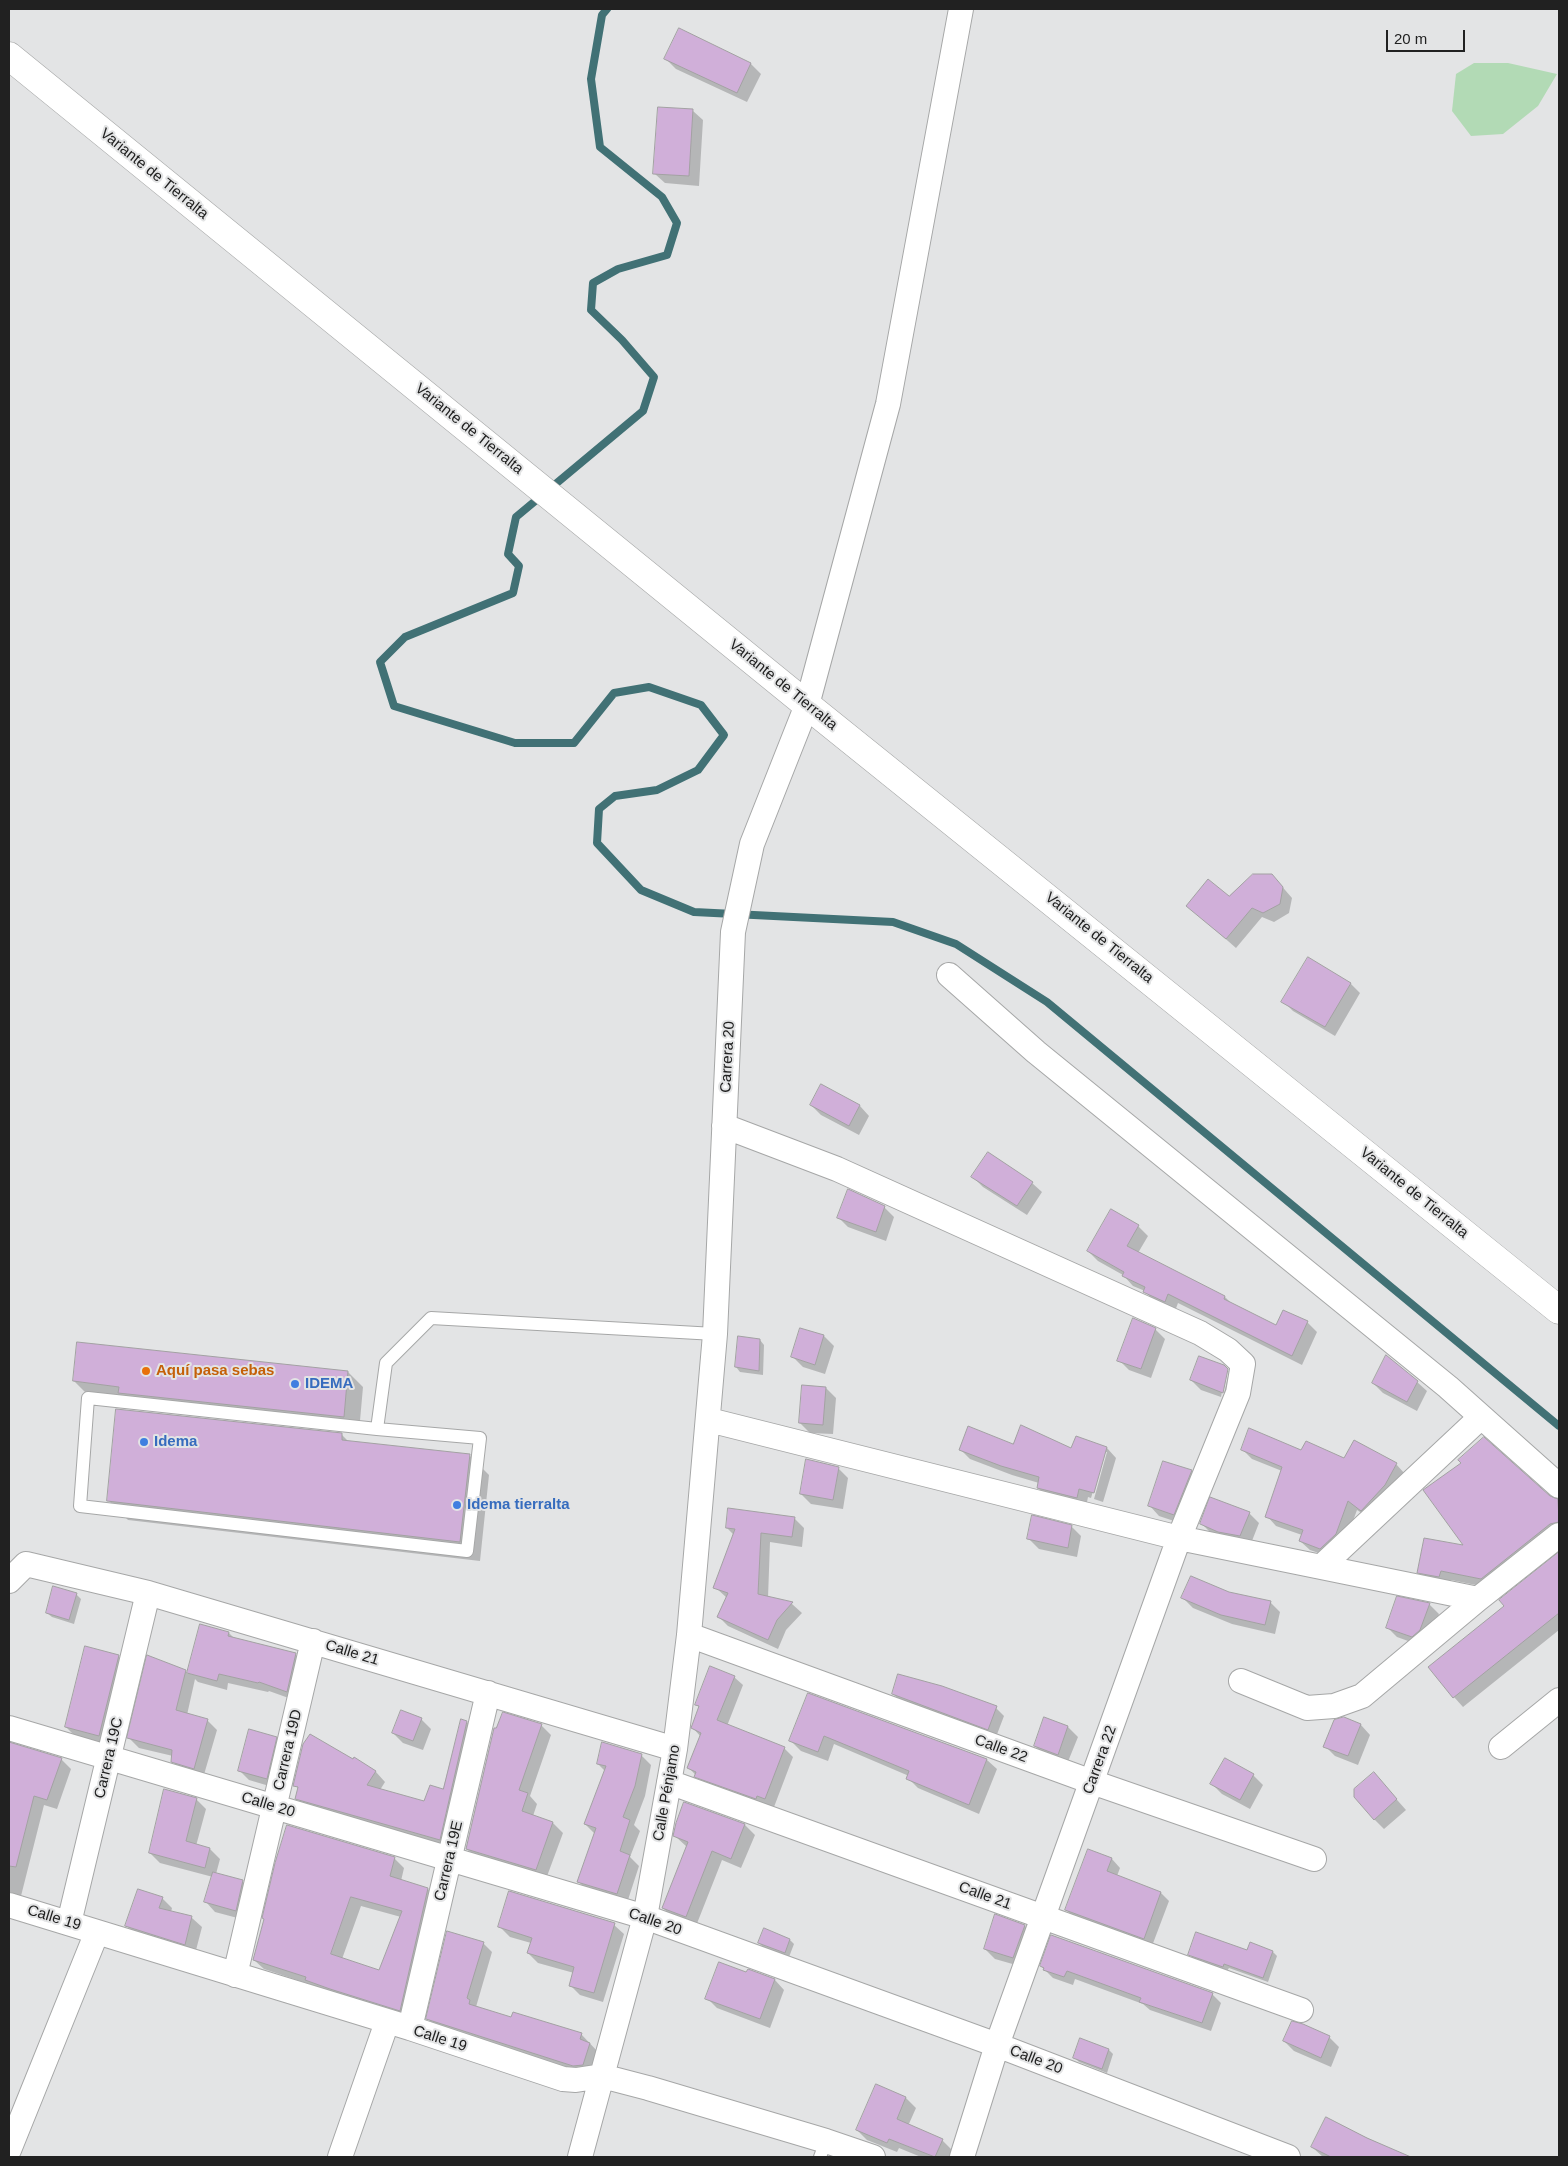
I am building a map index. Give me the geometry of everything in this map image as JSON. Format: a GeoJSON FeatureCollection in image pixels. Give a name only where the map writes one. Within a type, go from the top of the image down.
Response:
{"type":"FeatureCollection","features":[{"type":"Feature","properties":{"kind":"main road","name":"Variante de Tierralta"},"geometry":{"type":"LineString","coordinates":[[9,56],[566,507],[807,705],[1559,1310]]}},
{"type":"Feature","properties":{"kind":"street","name":"Carrera 20"},"geometry":{"type":"LineString","coordinates":[[709,1420],[715,1334],[734,932],[752,844],[807,705],[888,404],[961,9]]}},
{"type":"Feature","properties":{"kind":"street"},"geometry":{"type":"LineString","coordinates":[[949,975],[1036,1052],[1440,1381],[1559,1486]]}},
{"type":"Feature","properties":{"kind":"street","name":"Carrera 22"},"geometry":{"type":"LineString","coordinates":[[724,1126],[837,1169],[1200,1333],[1228,1350],[1243,1364],[1238,1393],[1179,1538],[997,2045],[962,2157]]}},
{"type":"Feature","properties":{"kind":"street"},"geometry":{"type":"LineString","coordinates":[[1322,1566],[1482,1417]]}},
{"type":"Feature","properties":{"kind":"street"},"geometry":{"type":"LineString","coordinates":[[709,1420],[1179,1538],[1478,1599]]}},
{"type":"Feature","properties":{"kind":"street","name":"Calle Pénjamo"},"geometry":{"type":"LineString","coordinates":[[580,2157],[644,1917],[676,1749],[689,1636],[709,1420]]}},
{"type":"Feature","properties":{"kind":"street"},"geometry":{"type":"LineString","coordinates":[[1241,1681],[1307,1708],[1334,1706],[1362,1696],[1478,1599],[1559,1536]]}},
{"type":"Feature","properties":{"kind":"street","name":"Calle 21"},"geometry":{"type":"LineString","coordinates":[[9,1581],[26,1564],[148,1593],[676,1749]]}},
{"type":"Feature","properties":{"kind":"street","name":"Carrera 19C"},"geometry":{"type":"LineString","coordinates":[[69,1923],[148,1593]]}},
{"type":"Feature","properties":{"kind":"street","name":"Calle 22"},"geometry":{"type":"LineString","coordinates":[[689,1636],[1092,1782],[1314,1859]]}},
{"type":"Feature","properties":{"kind":"street","name":"Carrera 19D"},"geometry":{"type":"LineString","coordinates":[[235,1975],[313,1641]]}},
{"type":"Feature","properties":{"kind":"street","name":"Carrera 19E"},"geometry":{"type":"LineString","coordinates":[[410,2028],[488,1694]]}},
{"type":"Feature","properties":{"kind":"street"},"geometry":{"type":"LineString","coordinates":[[1501,1747],[1559,1700]]}},
{"type":"Feature","properties":{"kind":"street","name":"Calle 20"},"geometry":{"type":"LineString","coordinates":[[9,1728],[644,1917],[997,2045],[1288,2157]]}},
{"type":"Feature","properties":{"kind":"street","name":"Calle 21"},"geometry":{"type":"LineString","coordinates":[[669,1782],[1301,2010]]}},
{"type":"Feature","properties":{"kind":"street","name":"Calle 19"},"geometry":{"type":"LineString","coordinates":[[9,1905],[410,2028],[563,2079],[576,2080],[602,2076],[823,2149],[873,2157]]}},
{"type":"Feature","properties":{"kind":"street"},"geometry":{"type":"LineString","coordinates":[[9,2150],[97,1932]]}},
{"type":"Feature","properties":{"kind":"street"},"geometry":{"type":"LineString","coordinates":[[340,2157],[387,2022]]}},
{"type":"Feature","properties":{"kind":"lane"},"geometry":{"type":"LineString","coordinates":[[377,1429],[386,1363],[431,1318],[715,1334]]}},
{"type":"Feature","properties":{"kind":"lane"},"geometry":{"type":"LineString","coordinates":[[88,1398],[377,1429],[480,1438],[467,1551],[80,1506],[88,1398]]}},
{"type":"Feature","properties":{"kind":"green space"},"geometry":{"type":"Polygon","coordinates":[[[1474,63],[1508,63],[1557,74],[1538,106],[1503,134],[1471,136],[1452,111],[1456,74],[1474,63]]]}},
{"type":"Feature","properties":{"kind":"building"},"geometry":{"type":"Polygon","coordinates":[[[679,28],[751,63],[737,93],[664,59],[679,28]]]}},
{"type":"Feature","properties":{"kind":"building"},"geometry":{"type":"Polygon","coordinates":[[[658,107],[693,109],[689,176],[653,174],[658,107]]]}},
{"type":"Feature","properties":{"kind":"building"},"geometry":{"type":"Polygon","coordinates":[[[1253,874],[1272,874],[1283,887],[1280,904],[1263,913],[1252,908],[1226,939],[1186,906],[1208,879],[1229,896],[1253,874]]]}},
{"type":"Feature","properties":{"kind":"building"},"geometry":{"type":"Polygon","coordinates":[[[1308,957],[1351,983],[1325,1027],[1281,1002],[1308,957]]]}},
{"type":"Feature","properties":{"kind":"building"},"geometry":{"type":"Polygon","coordinates":[[[821,1084],[860,1105],[849,1126],[810,1105],[821,1084]]]}},
{"type":"Feature","properties":{"kind":"building"},"geometry":{"type":"Polygon","coordinates":[[[988,1152],[1033,1182],[1017,1206],[971,1177],[988,1152]]]}},
{"type":"Feature","properties":{"kind":"building"},"geometry":{"type":"Polygon","coordinates":[[[848,1189],[885,1206],[876,1232],[837,1218],[848,1189]]]}},
{"type":"Feature","properties":{"kind":"building"},"geometry":{"type":"Polygon","coordinates":[[[1111,1209],[1139,1225],[1127,1246],[1225,1296],[1224,1299],[1276,1325],[1283,1310],[1308,1321],[1292,1356],[1168,1294],[1165,1302],[1143,1292],[1145,1287],[1122,1276],[1124,1272],[1087,1251],[1111,1209]]]}},
{"type":"Feature","properties":{"kind":"building"},"geometry":{"type":"Polygon","coordinates":[[[1133,1318],[1156,1328],[1141,1369],[1117,1361],[1133,1318]]]}},
{"type":"Feature","properties":{"kind":"building"},"geometry":{"type":"Polygon","coordinates":[[[800,1328],[824,1335],[815,1365],[791,1357],[800,1328]]]}},
{"type":"Feature","properties":{"kind":"building"},"geometry":{"type":"Polygon","coordinates":[[[738,1336],[760,1339],[759,1371],[735,1367],[738,1336]]]}},
{"type":"Feature","properties":{"kind":"building"},"geometry":{"type":"Polygon","coordinates":[[[77,1342],[348,1371],[344,1417],[118,1393],[119,1387],[73,1381],[77,1342]]]}},
{"type":"Feature","properties":{"kind":"building"},"geometry":{"type":"Polygon","coordinates":[[[1386,1355],[1418,1381],[1407,1402],[1372,1383],[1386,1355]]]}},
{"type":"Feature","properties":{"kind":"building"},"geometry":{"type":"Polygon","coordinates":[[[1199,1356],[1224,1365],[1228,1369],[1223,1393],[1190,1380],[1199,1356]]]}},
{"type":"Feature","properties":{"kind":"building"},"geometry":{"type":"Polygon","coordinates":[[[802,1385],[826,1387],[823,1425],[799,1423],[802,1385]]]}},
{"type":"Feature","properties":{"kind":"building"},"geometry":{"type":"Polygon","coordinates":[[[116,1409],[342,1433],[342,1440],[470,1454],[460,1542],[107,1501],[116,1409]]]}},
{"type":"Feature","properties":{"kind":"building"},"geometry":{"type":"Polygon","coordinates":[[[1021,1425],[1071,1448],[1076,1436],[1107,1447],[1094,1493],[1079,1489],[1077,1498],[1037,1488],[1039,1477],[1001,1466],[959,1450],[968,1426],[1013,1444],[1021,1425]]]}},
{"type":"Feature","properties":{"kind":"building"},"geometry":{"type":"Polygon","coordinates":[[[1249,1428],[1301,1450],[1306,1441],[1344,1458],[1354,1440],[1397,1463],[1385,1485],[1361,1511],[1348,1501],[1336,1534],[1320,1549],[1299,1541],[1303,1530],[1265,1517],[1282,1467],[1241,1450],[1249,1428]]]}},
{"type":"Feature","properties":{"kind":"building"},"geometry":{"type":"Polygon","coordinates":[[[1484,1437],[1550,1496],[1558,1499],[1559,1522],[1550,1524],[1481,1579],[1441,1571],[1439,1577],[1417,1573],[1424,1538],[1463,1545],[1423,1490],[1461,1463],[1458,1460],[1484,1437]]]}},
{"type":"Feature","properties":{"kind":"building"},"geometry":{"type":"Polygon","coordinates":[[[806,1459],[839,1467],[833,1500],[800,1494],[806,1459]]]}},
{"type":"Feature","properties":{"kind":"building"},"geometry":{"type":"Polygon","coordinates":[[[1163,1461],[1192,1470],[1174,1515],[1148,1506],[1163,1461]]]}},
{"type":"Feature","properties":{"kind":"building"},"geometry":{"type":"Polygon","coordinates":[[[1210,1497],[1250,1512],[1240,1536],[1218,1532],[1200,1524],[1210,1497]]]}},
{"type":"Feature","properties":{"kind":"building"},"geometry":{"type":"Polygon","coordinates":[[[728,1508],[795,1517],[792,1537],[761,1533],[758,1594],[793,1602],[777,1620],[768,1640],[717,1617],[728,1593],[713,1588],[735,1529],[726,1528],[728,1508]]]}},
{"type":"Feature","properties":{"kind":"building"},"geometry":{"type":"Polygon","coordinates":[[[1032,1515],[1072,1525],[1068,1548],[1027,1539],[1032,1515]]]}},
{"type":"Feature","properties":{"kind":"building"},"geometry":{"type":"Polygon","coordinates":[[[1559,1552],[1559,1613],[1453,1698],[1428,1667],[1504,1606],[1499,1600],[1559,1552]]]}},
{"type":"Feature","properties":{"kind":"building"},"geometry":{"type":"Polygon","coordinates":[[[1191,1576],[1229,1592],[1271,1601],[1265,1625],[1221,1615],[1181,1598],[1191,1576]]]}},
{"type":"Feature","properties":{"kind":"building"},"geometry":{"type":"Polygon","coordinates":[[[53,1586],[77,1593],[69,1620],[46,1613],[53,1586]]]}},
{"type":"Feature","properties":{"kind":"building"},"geometry":{"type":"Polygon","coordinates":[[[1397,1596],[1430,1603],[1420,1630],[1412,1637],[1386,1628],[1397,1596]]]}},
{"type":"Feature","properties":{"kind":"building"},"geometry":{"type":"Polygon","coordinates":[[[200,1624],[229,1632],[228,1636],[296,1653],[287,1692],[259,1682],[219,1674],[217,1681],[187,1673],[200,1624]]]}},
{"type":"Feature","properties":{"kind":"building"},"geometry":{"type":"Polygon","coordinates":[[[85,1646],[119,1655],[99,1736],[65,1727],[85,1646]]]}},
{"type":"Feature","properties":{"kind":"building"},"geometry":{"type":"Polygon","coordinates":[[[147,1655],[186,1670],[176,1710],[208,1719],[194,1769],[171,1762],[172,1750],[127,1738],[147,1655]]]}},
{"type":"Feature","properties":{"kind":"building"},"geometry":{"type":"Polygon","coordinates":[[[710,1666],[735,1676],[717,1720],[785,1747],[765,1799],[757,1796],[756,1799],[694,1777],[696,1772],[687,1768],[701,1733],[691,1728],[699,1706],[695,1705],[710,1666]]]}},
{"type":"Feature","properties":{"kind":"building"},"geometry":{"type":"Polygon","coordinates":[[[898,1674],[942,1686],[997,1706],[988,1730],[892,1694],[898,1674]]]}},
{"type":"Feature","properties":{"kind":"building"},"geometry":{"type":"Polygon","coordinates":[[[808,1693],[987,1759],[969,1805],[906,1779],[909,1771],[824,1736],[818,1752],[789,1741],[808,1693]]]}},
{"type":"Feature","properties":{"kind":"building"},"geometry":{"type":"Polygon","coordinates":[[[401,1710],[422,1718],[413,1741],[392,1733],[401,1710]]]}},
{"type":"Feature","properties":{"kind":"building"},"geometry":{"type":"Polygon","coordinates":[[[503,1712],[542,1724],[519,1790],[528,1793],[522,1811],[553,1822],[536,1870],[466,1849],[494,1728],[496,1728],[503,1712]]]}},
{"type":"Feature","properties":{"kind":"building"},"geometry":{"type":"Polygon","coordinates":[[[1044,1717],[1068,1726],[1058,1755],[1034,1746],[1044,1717]]]}},
{"type":"Feature","properties":{"kind":"building"},"geometry":{"type":"Polygon","coordinates":[[[1344,1717],[1361,1724],[1348,1756],[1323,1747],[1334,1720],[1344,1717]]]}},
{"type":"Feature","properties":{"kind":"building"},"geometry":{"type":"Polygon","coordinates":[[[461,1719],[467,1721],[440,1840],[295,1799],[298,1787],[293,1786],[303,1744],[310,1734],[376,1771],[367,1785],[424,1801],[430,1785],[443,1789],[461,1719]]]}},
{"type":"Feature","properties":{"kind":"building"},"geometry":{"type":"Polygon","coordinates":[[[249,1729],[277,1737],[267,1779],[238,1771],[249,1729]]]}},
{"type":"Feature","properties":{"kind":"building"},"geometry":{"type":"Polygon","coordinates":[[[9,1742],[62,1758],[47,1800],[34,1796],[16,1867],[9,1866],[9,1742]]]}},
{"type":"Feature","properties":{"kind":"building"},"geometry":{"type":"Polygon","coordinates":[[[602,1742],[642,1754],[635,1786],[623,1817],[630,1820],[620,1851],[630,1855],[617,1894],[577,1882],[596,1828],[584,1824],[606,1766],[597,1764],[602,1742]]]}},
{"type":"Feature","properties":{"kind":"building"},"geometry":{"type":"Polygon","coordinates":[[[1225,1758],[1254,1774],[1240,1800],[1210,1784],[1225,1758]]]}},
{"type":"Feature","properties":{"kind":"building"},"geometry":{"type":"Polygon","coordinates":[[[1374,1772],[1397,1799],[1374,1820],[1354,1797],[1354,1789],[1374,1772]]]}},
{"type":"Feature","properties":{"kind":"building"},"geometry":{"type":"Polygon","coordinates":[[[164,1789],[197,1798],[186,1841],[210,1848],[205,1868],[149,1853],[164,1789]]]}},
{"type":"Feature","properties":{"kind":"building"},"geometry":{"type":"Polygon","coordinates":[[[684,1802],[745,1824],[731,1859],[712,1851],[686,1917],[662,1908],[688,1842],[673,1836],[684,1802]]]}},
{"type":"Feature","properties":{"kind":"building"},"geometry":{"type":"Polygon","coordinates":[[[287,1825],[395,1857],[390,1876],[428,1888],[400,2011],[330,1989],[305,1980],[306,1977],[253,1960],[264,1919],[262,1918],[275,1863],[287,1825]],[[351,1897],[331,1954],[379,1970],[402,1911],[351,1897]]]}},
{"type":"Feature","properties":{"kind":"building"},"geometry":{"type":"Polygon","coordinates":[[[1088,1849],[1112,1858],[1107,1871],[1161,1892],[1144,1939],[1065,1910],[1088,1849]]]}},
{"type":"Feature","properties":{"kind":"building"},"geometry":{"type":"Polygon","coordinates":[[[213,1872],[243,1880],[236,1911],[204,1902],[213,1872]]]}},
{"type":"Feature","properties":{"kind":"building"},"geometry":{"type":"Polygon","coordinates":[[[138,1889],[163,1897],[159,1908],[192,1916],[185,1945],[125,1926],[138,1889]]]}},
{"type":"Feature","properties":{"kind":"building"},"geometry":{"type":"Polygon","coordinates":[[[509,1891],[615,1923],[594,1993],[569,1986],[574,1967],[527,1953],[532,1938],[498,1927],[509,1891]]]}},
{"type":"Feature","properties":{"kind":"building"},"geometry":{"type":"Polygon","coordinates":[[[995,1914],[1025,1925],[1013,1958],[984,1949],[995,1914]]]}},
{"type":"Feature","properties":{"kind":"building"},"geometry":{"type":"Polygon","coordinates":[[[764,1928],[790,1939],[785,1953],[758,1943],[764,1928]]]}},
{"type":"Feature","properties":{"kind":"building"},"geometry":{"type":"Polygon","coordinates":[[[447,1931],[484,1942],[467,1998],[470,2000],[469,2004],[511,2017],[513,2012],[582,2033],[580,2039],[590,2043],[583,2065],[573,2066],[426,2019],[447,1931]]]}},
{"type":"Feature","properties":{"kind":"building"},"geometry":{"type":"Polygon","coordinates":[[[1196,1932],[1247,1950],[1250,1942],[1273,1951],[1263,1978],[1224,1964],[1223,1967],[1188,1955],[1196,1932]]]}},
{"type":"Feature","properties":{"kind":"building"},"geometry":{"type":"Polygon","coordinates":[[[1051,1935],[1213,1993],[1202,2023],[1139,2002],[1141,1998],[1067,1971],[1064,1977],[1043,1970],[1044,1968],[1040,1966],[1051,1935]]]}},
{"type":"Feature","properties":{"kind":"building"},"geometry":{"type":"Polygon","coordinates":[[[719,1962],[746,1972],[748,1969],[775,1979],[760,2019],[705,1999],[719,1962]]]}},
{"type":"Feature","properties":{"kind":"building"},"geometry":{"type":"Polygon","coordinates":[[[1292,2021],[1330,2036],[1321,2058],[1283,2041],[1292,2021]]]}},
{"type":"Feature","properties":{"kind":"building"},"geometry":{"type":"Polygon","coordinates":[[[1080,2038],[1109,2049],[1102,2069],[1073,2058],[1080,2038]]]}},
{"type":"Feature","properties":{"kind":"building"},"geometry":{"type":"Polygon","coordinates":[[[876,2084],[906,2097],[897,2119],[943,2139],[935,2157],[889,2139],[887,2143],[856,2130],[876,2084]]]}},
{"type":"Feature","properties":{"kind":"building"},"geometry":{"type":"Polygon","coordinates":[[[1326,2117],[1367,2138],[1411,2157],[1331,2157],[1311,2147],[1326,2117]]]}},
{"type":"Feature","properties":{"kind":"waterway"},"geometry":{"type":"LineString","coordinates":[[607,9],[602,15],[591,79],[600,147],[662,197],[677,223],[667,255],[618,269],[593,283],[591,310],[622,340],[654,377],[643,411],[516,517],[508,554],[519,566],[513,593],[405,637],[380,662],[394,706],[515,743],[574,743],[614,693],[649,687],[701,705],[724,735],[698,770],[657,790],[615,796],[599,809],[597,843],[641,890],[694,912],[893,922],[956,944],[1047,1002],[1559,1426]]}},
{"type":"Feature","properties":{"kind":"place","name":"Aquí pasa sebas"},"geometry":{"type":"Point","coordinates":[146,1371]}},
{"type":"Feature","properties":{"kind":"place","name":"IDEMA"},"geometry":{"type":"Point","coordinates":[295,1384]}},
{"type":"Feature","properties":{"kind":"place","name":"Idema"},"geometry":{"type":"Point","coordinates":[144,1442]}},
{"type":"Feature","properties":{"kind":"place","name":"Idema tierralta"},"geometry":{"type":"Point","coordinates":[457,1505]}}]}
